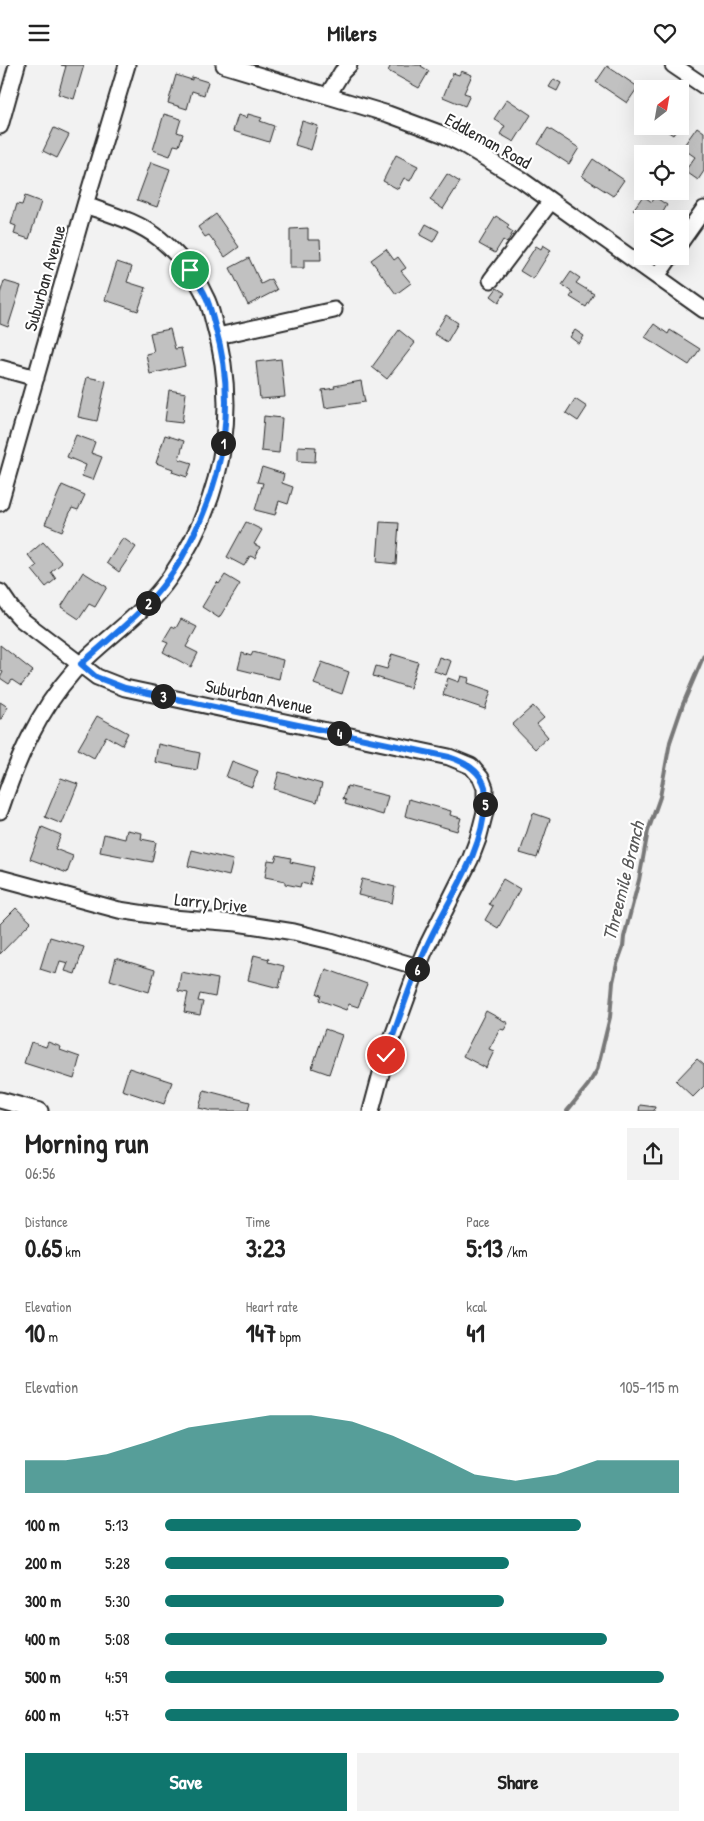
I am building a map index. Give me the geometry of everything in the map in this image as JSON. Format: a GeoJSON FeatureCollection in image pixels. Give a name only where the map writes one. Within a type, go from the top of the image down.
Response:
{"type":"FeatureCollection","features":[{"type":"Feature","properties":{"kind":"street"},"geometry":{"type":"LineString","coordinates":[[0,126],[17,65]]}},
{"type":"Feature","properties":{"kind":"street","name":"Suburban Avenue"},"geometry":{"type":"LineString","coordinates":[[0,503],[127,65]]}},
{"type":"Feature","properties":{"kind":"street"},"geometry":{"type":"LineString","coordinates":[[328,95],[342,72],[349,65]]}},
{"type":"Feature","properties":{"kind":"street"},"geometry":{"type":"LineString","coordinates":[[673,65],[704,86]]}},
{"type":"Feature","properties":{"kind":"street","name":"Eddleman Road"},"geometry":{"type":"LineString","coordinates":[[230,66],[388,114],[442,134],[464,145],[523,181],[704,311]]}},
{"type":"Feature","properties":{"kind":"street"},"geometry":{"type":"LineString","coordinates":[[491,280],[551,201]]}},
{"type":"Feature","properties":{"kind":"street"},"geometry":{"type":"LineString","coordinates":[[0,811],[24,747],[51,701],[81,664],[145,606],[168,579],[185,553],[204,515],[216,479],[226,427],[227,388],[218,337],[207,298],[190,270],[170,248],[145,229],[115,215],[85,205]]}},
{"type":"Feature","properties":{"kind":"street"},"geometry":{"type":"LineString","coordinates":[[689,230],[704,209]]}},
{"type":"Feature","properties":{"kind":"street"},"geometry":{"type":"LineString","coordinates":[[657,276],[665,265]]}},
{"type":"Feature","properties":{"kind":"street"},"geometry":{"type":"LineString","coordinates":[[218,337],[334,310]]}},
{"type":"Feature","properties":{"kind":"street"},"geometry":{"type":"LineString","coordinates":[[0,369],[36,378]]}},
{"type":"Feature","properties":{"kind":"street","name":"Suburban Avenue"},"geometry":{"type":"LineString","coordinates":[[0,592],[10,609],[22,620],[96,677],[125,688],[449,757],[471,766],[481,778],[486,789],[485,812],[478,839],[470,860],[425,949],[386,1055],[371,1111]]}},
{"type":"Feature","properties":{"kind":"street","name":"Larry Drive"},"geometry":{"type":"LineString","coordinates":[[0,878],[119,910],[172,918],[237,923],[294,932],[332,941],[418,967]]}},
{"type":"Feature","properties":{"kind":"street"},"geometry":{"type":"LineString","coordinates":[[0,1100],[40,1111]]}},
{"type":"Feature","properties":{"kind":"building"},"geometry":{"type":"Polygon","coordinates":[[[61,65],[84,65],[74,99],[58,94],[66,66],[61,65]]]}},
{"type":"Feature","properties":{"kind":"building"},"geometry":{"type":"Polygon","coordinates":[[[391,65],[422,65],[429,71],[419,88],[388,71],[391,65]]]}},
{"type":"Feature","properties":{"kind":"building"},"geometry":{"type":"Polygon","coordinates":[[[607,66],[634,84],[634,93],[627,103],[596,82],[607,66]]]}},
{"type":"Feature","properties":{"kind":"building"},"geometry":{"type":"Polygon","coordinates":[[[461,71],[472,75],[464,93],[470,95],[465,106],[443,97],[453,73],[459,75],[461,71]]]}},
{"type":"Feature","properties":{"kind":"building"},"geometry":{"type":"Polygon","coordinates":[[[176,75],[208,82],[204,95],[192,91],[187,109],[168,103],[176,75]]]}},
{"type":"Feature","properties":{"kind":"building"},"geometry":{"type":"Polygon","coordinates":[[[554,79],[561,83],[557,91],[549,87],[554,79]]]}},
{"type":"Feature","properties":{"kind":"building"},"geometry":{"type":"Polygon","coordinates":[[[507,99],[531,115],[514,142],[500,134],[505,126],[494,119],[507,99]]]}},
{"type":"Feature","properties":{"kind":"building"},"geometry":{"type":"Polygon","coordinates":[[[164,114],[181,119],[177,132],[183,134],[179,146],[174,145],[170,156],[153,150],[164,114]]]}},
{"type":"Feature","properties":{"kind":"building"},"geometry":{"type":"Polygon","coordinates":[[[248,114],[262,118],[260,121],[274,126],[269,142],[233,131],[238,115],[247,118],[248,114]]]}},
{"type":"Feature","properties":{"kind":"building"},"geometry":{"type":"Polygon","coordinates":[[[302,121],[318,126],[311,150],[295,145],[302,121]]]}},
{"type":"Feature","properties":{"kind":"building"},"geometry":{"type":"Polygon","coordinates":[[[697,127],[704,132],[704,171],[698,180],[689,174],[689,165],[695,157],[689,153],[689,145],[684,145],[697,127]]]}},
{"type":"Feature","properties":{"kind":"building"},"geometry":{"type":"Polygon","coordinates":[[[54,128],[69,135],[57,158],[43,151],[54,128]]]}},
{"type":"Feature","properties":{"kind":"building"},"geometry":{"type":"Polygon","coordinates":[[[548,128],[579,148],[569,164],[538,144],[548,128]]]}},
{"type":"Feature","properties":{"kind":"building"},"geometry":{"type":"Polygon","coordinates":[[[396,155],[418,166],[410,181],[404,178],[398,189],[383,181],[396,155]]]}},
{"type":"Feature","properties":{"kind":"building"},"geometry":{"type":"Polygon","coordinates":[[[593,159],[624,180],[613,196],[582,176],[593,159]]]}},
{"type":"Feature","properties":{"kind":"building"},"geometry":{"type":"Polygon","coordinates":[[[151,162],[170,169],[157,207],[137,200],[151,162]]]}},
{"type":"Feature","properties":{"kind":"building"},"geometry":{"type":"Polygon","coordinates":[[[447,174],[460,182],[443,209],[430,200],[447,174]]]}},
{"type":"Feature","properties":{"kind":"building"},"geometry":{"type":"Polygon","coordinates":[[[25,196],[41,202],[29,239],[14,234],[16,226],[11,224],[17,204],[22,205],[25,196]]]}},
{"type":"Feature","properties":{"kind":"building"},"geometry":{"type":"Polygon","coordinates":[[[640,200],[652,202],[653,200],[660,200],[667,205],[664,210],[633,210],[640,200]]]}},
{"type":"Feature","properties":{"kind":"building"},"geometry":{"type":"Polygon","coordinates":[[[216,214],[239,247],[225,257],[209,235],[205,237],[198,227],[216,214]]]}},
{"type":"Feature","properties":{"kind":"building"},"geometry":{"type":"Polygon","coordinates":[[[496,216],[509,225],[507,228],[513,232],[507,243],[503,240],[495,253],[479,244],[496,216]]]}},
{"type":"Feature","properties":{"kind":"building"},"geometry":{"type":"Polygon","coordinates":[[[426,224],[439,231],[433,242],[420,235],[426,224]]]}},
{"type":"Feature","properties":{"kind":"building"},"geometry":{"type":"Polygon","coordinates":[[[308,228],[308,240],[320,240],[321,260],[304,260],[304,268],[290,268],[290,229],[308,228]]]}},
{"type":"Feature","properties":{"kind":"building"},"geometry":{"type":"Polygon","coordinates":[[[543,245],[551,250],[533,279],[520,271],[536,246],[541,249],[543,245]]]}},
{"type":"Feature","properties":{"kind":"building"},"geometry":{"type":"Polygon","coordinates":[[[386,249],[394,260],[398,257],[406,268],[401,271],[411,283],[396,294],[371,260],[386,249]]]}},
{"type":"Feature","properties":{"kind":"building"},"geometry":{"type":"Polygon","coordinates":[[[249,258],[261,284],[271,279],[277,290],[248,305],[230,268],[249,258]]]}},
{"type":"Feature","properties":{"kind":"building"},"geometry":{"type":"Polygon","coordinates":[[[117,262],[132,267],[127,282],[146,288],[138,311],[105,300],[117,262]]]}},
{"type":"Feature","properties":{"kind":"building"},"geometry":{"type":"Polygon","coordinates":[[[571,272],[580,278],[576,283],[594,294],[586,307],[570,297],[573,293],[562,285],[571,272]]]}},
{"type":"Feature","properties":{"kind":"building"},"geometry":{"type":"Polygon","coordinates":[[[4,281],[21,286],[8,327],[0,324],[0,294],[4,281]]]}},
{"type":"Feature","properties":{"kind":"building"},"geometry":{"type":"Polygon","coordinates":[[[497,288],[505,293],[499,302],[491,296],[497,288]]]}},
{"type":"Feature","properties":{"kind":"building"},"geometry":{"type":"Polygon","coordinates":[[[446,315],[458,323],[447,342],[434,334],[446,315]]]}},
{"type":"Feature","properties":{"kind":"building"},"geometry":{"type":"Polygon","coordinates":[[[654,324],[668,334],[670,330],[700,349],[689,365],[645,337],[654,324]]]}},
{"type":"Feature","properties":{"kind":"building"},"geometry":{"type":"Polygon","coordinates":[[[170,329],[175,349],[181,348],[185,366],[150,374],[146,354],[154,352],[150,333],[170,329]]]}},
{"type":"Feature","properties":{"kind":"building"},"geometry":{"type":"Polygon","coordinates":[[[399,330],[415,343],[387,379],[372,367],[399,330]]]}},
{"type":"Feature","properties":{"kind":"building"},"geometry":{"type":"Polygon","coordinates":[[[575,330],[584,336],[579,344],[570,337],[575,330]]]}},
{"type":"Feature","properties":{"kind":"building"},"geometry":{"type":"Polygon","coordinates":[[[281,359],[285,397],[260,399],[256,362],[281,359]]]}},
{"type":"Feature","properties":{"kind":"building"},"geometry":{"type":"Polygon","coordinates":[[[87,377],[106,381],[97,421],[78,417],[87,377]]]}},
{"type":"Feature","properties":{"kind":"building"},"geometry":{"type":"Polygon","coordinates":[[[361,381],[365,402],[325,408],[322,390],[361,381]]]}},
{"type":"Feature","properties":{"kind":"building"},"geometry":{"type":"Polygon","coordinates":[[[169,390],[186,393],[182,423],[165,421],[169,390]]]}},
{"type":"Feature","properties":{"kind":"building"},"geometry":{"type":"Polygon","coordinates":[[[575,399],[587,407],[578,421],[566,413],[575,399]]]}},
{"type":"Feature","properties":{"kind":"building"},"geometry":{"type":"Polygon","coordinates":[[[264,416],[282,418],[279,453],[261,451],[264,416]]]}},
{"type":"Feature","properties":{"kind":"building"},"geometry":{"type":"Polygon","coordinates":[[[76,435],[95,442],[91,453],[102,457],[93,480],[82,476],[86,465],[67,457],[76,435]]]}},
{"type":"Feature","properties":{"kind":"building"},"geometry":{"type":"Polygon","coordinates":[[[165,435],[184,441],[179,459],[192,463],[187,477],[172,472],[173,469],[156,463],[165,435]]]}},
{"type":"Feature","properties":{"kind":"building"},"geometry":{"type":"Polygon","coordinates":[[[298,446],[316,447],[315,462],[298,461],[298,446]]]}},
{"type":"Feature","properties":{"kind":"building"},"geometry":{"type":"Polygon","coordinates":[[[262,467],[284,474],[282,483],[293,487],[288,504],[279,501],[275,515],[255,510],[263,483],[257,482],[262,467]]]}},
{"type":"Feature","properties":{"kind":"building"},"geometry":{"type":"Polygon","coordinates":[[[62,485],[85,495],[78,510],[72,508],[62,531],[45,524],[62,485]]]}},
{"type":"Feature","properties":{"kind":"building"},"geometry":{"type":"Polygon","coordinates":[[[246,522],[262,530],[254,544],[260,547],[255,558],[250,556],[244,566],[227,557],[246,522]]]}},
{"type":"Feature","properties":{"kind":"building"},"geometry":{"type":"Polygon","coordinates":[[[380,522],[399,523],[396,564],[377,562],[380,522]]]}},
{"type":"Feature","properties":{"kind":"building"},"geometry":{"type":"Polygon","coordinates":[[[123,538],[136,547],[119,572],[107,563],[123,538]]]}},
{"type":"Feature","properties":{"kind":"building"},"geometry":{"type":"Polygon","coordinates":[[[43,542],[62,563],[51,572],[56,579],[46,587],[32,570],[37,566],[28,555],[43,542]]]}},
{"type":"Feature","properties":{"kind":"building"},"geometry":{"type":"Polygon","coordinates":[[[83,572],[107,587],[95,607],[89,604],[79,619],[61,607],[83,572]]]}},
{"type":"Feature","properties":{"kind":"building"},"geometry":{"type":"Polygon","coordinates":[[[225,575],[240,584],[219,618],[202,607],[217,582],[219,584],[225,575]]]}},
{"type":"Feature","properties":{"kind":"building"},"geometry":{"type":"Polygon","coordinates":[[[181,619],[197,627],[186,647],[198,653],[191,667],[163,652],[168,643],[163,641],[172,626],[176,628],[181,619]]]}},
{"type":"Feature","properties":{"kind":"building"},"geometry":{"type":"Polygon","coordinates":[[[0,645],[33,671],[21,686],[12,680],[9,684],[0,678],[3,672],[0,670],[0,645]]]}},
{"type":"Feature","properties":{"kind":"building"},"geometry":{"type":"Polygon","coordinates":[[[253,652],[283,660],[279,679],[238,669],[242,653],[251,656],[253,652]]]}},
{"type":"Feature","properties":{"kind":"building"},"geometry":{"type":"Polygon","coordinates":[[[392,654],[418,662],[410,688],[373,676],[376,666],[387,669],[392,654]]]}},
{"type":"Feature","properties":{"kind":"building"},"geometry":{"type":"Polygon","coordinates":[[[439,657],[451,661],[446,675],[434,671],[439,657]]]}},
{"type":"Feature","properties":{"kind":"building"},"geometry":{"type":"Polygon","coordinates":[[[322,662],[349,672],[342,694],[314,684],[322,662]]]}},
{"type":"Feature","properties":{"kind":"building"},"geometry":{"type":"Polygon","coordinates":[[[461,676],[469,678],[468,683],[491,691],[485,709],[443,695],[448,678],[459,682],[461,676]]]}},
{"type":"Feature","properties":{"kind":"building"},"geometry":{"type":"Polygon","coordinates":[[[0,702],[8,707],[1,719],[0,719],[0,702]]]}},
{"type":"Feature","properties":{"kind":"building"},"geometry":{"type":"Polygon","coordinates":[[[533,706],[544,718],[537,724],[548,737],[535,749],[512,725],[533,706]]]}},
{"type":"Feature","properties":{"kind":"building"},"geometry":{"type":"Polygon","coordinates":[[[97,716],[128,733],[122,745],[106,736],[94,758],[78,749],[97,716]]]}},
{"type":"Feature","properties":{"kind":"building"},"geometry":{"type":"Polygon","coordinates":[[[158,744],[200,753],[197,770],[155,762],[158,744]]]}},
{"type":"Feature","properties":{"kind":"building"},"geometry":{"type":"Polygon","coordinates":[[[232,761],[258,771],[252,787],[226,777],[232,761]]]}},
{"type":"Feature","properties":{"kind":"building"},"geometry":{"type":"Polygon","coordinates":[[[279,772],[322,784],[317,802],[274,789],[279,772]]]}},
{"type":"Feature","properties":{"kind":"building"},"geometry":{"type":"Polygon","coordinates":[[[61,778],[78,784],[62,824],[45,817],[61,778]]]}},
{"type":"Feature","properties":{"kind":"building"},"geometry":{"type":"Polygon","coordinates":[[[347,786],[388,796],[383,815],[345,804],[346,800],[343,799],[347,786]]]}},
{"type":"Feature","properties":{"kind":"building"},"geometry":{"type":"Polygon","coordinates":[[[409,799],[451,811],[450,815],[461,818],[457,831],[405,816],[409,799]]]}},
{"type":"Feature","properties":{"kind":"building"},"geometry":{"type":"Polygon","coordinates":[[[533,813],[550,819],[537,858],[520,853],[533,813]]]}},
{"type":"Feature","properties":{"kind":"building"},"geometry":{"type":"Polygon","coordinates":[[[42,827],[61,835],[55,849],[73,856],[67,873],[30,859],[42,827]]]}},
{"type":"Feature","properties":{"kind":"building"},"geometry":{"type":"Polygon","coordinates":[[[127,830],[142,833],[141,839],[156,842],[152,862],[100,852],[104,834],[125,839],[127,830]]]}},
{"type":"Feature","properties":{"kind":"building"},"geometry":{"type":"Polygon","coordinates":[[[192,850],[233,860],[229,876],[188,866],[192,850]]]}},
{"type":"Feature","properties":{"kind":"building"},"geometry":{"type":"Polygon","coordinates":[[[277,855],[291,858],[290,862],[314,867],[310,885],[301,883],[300,887],[285,884],[285,881],[265,877],[268,860],[275,861],[277,855]]]}},
{"type":"Feature","properties":{"kind":"building"},"geometry":{"type":"Polygon","coordinates":[[[362,879],[395,887],[392,903],[358,895],[362,879]]]}},
{"type":"Feature","properties":{"kind":"building"},"geometry":{"type":"Polygon","coordinates":[[[503,879],[520,889],[498,928],[485,920],[493,906],[489,904],[503,879]]]}},
{"type":"Feature","properties":{"kind":"building"},"geometry":{"type":"Polygon","coordinates":[[[16,908],[31,922],[0,954],[0,924],[16,908]]]}},
{"type":"Feature","properties":{"kind":"building"},"geometry":{"type":"Polygon","coordinates":[[[50,937],[84,947],[75,974],[65,971],[68,963],[60,961],[56,974],[40,969],[50,937]]]}},
{"type":"Feature","properties":{"kind":"building"},"geometry":{"type":"Polygon","coordinates":[[[254,955],[269,959],[268,962],[284,966],[279,988],[248,980],[254,955]]]}},
{"type":"Feature","properties":{"kind":"building"},"geometry":{"type":"Polygon","coordinates":[[[116,958],[155,970],[149,992],[110,980],[116,958]]]}},
{"type":"Feature","properties":{"kind":"building"},"geometry":{"type":"Polygon","coordinates":[[[326,969],[367,984],[358,1007],[349,1004],[346,1010],[319,1000],[321,995],[317,994],[326,969]]]}},
{"type":"Feature","properties":{"kind":"building"},"geometry":{"type":"Polygon","coordinates":[[[181,972],[218,979],[215,997],[200,994],[198,1001],[203,1002],[200,1015],[184,1012],[188,993],[178,991],[181,972]]]}},
{"type":"Feature","properties":{"kind":"building"},"geometry":{"type":"Polygon","coordinates":[[[486,1011],[508,1023],[504,1030],[500,1029],[489,1049],[494,1051],[486,1068],[463,1056],[486,1011]]]}},
{"type":"Feature","properties":{"kind":"building"},"geometry":{"type":"Polygon","coordinates":[[[325,1029],[342,1035],[329,1074],[312,1068],[325,1029]]]}},
{"type":"Feature","properties":{"kind":"building"},"geometry":{"type":"Polygon","coordinates":[[[31,1042],[46,1047],[48,1042],[61,1047],[60,1050],[80,1057],[74,1079],[24,1063],[31,1042]]]}},
{"type":"Feature","properties":{"kind":"building"},"geometry":{"type":"Polygon","coordinates":[[[697,1059],[704,1065],[704,1086],[693,1097],[676,1081],[697,1059]]]}},
{"type":"Feature","properties":{"kind":"building"},"geometry":{"type":"Polygon","coordinates":[[[129,1068],[172,1082],[164,1104],[122,1090],[129,1068]]]}},
{"type":"Feature","properties":{"kind":"building"},"geometry":{"type":"Polygon","coordinates":[[[204,1090],[250,1102],[248,1111],[212,1111],[199,1108],[204,1090]]]}},
{"type":"Feature","properties":{"kind":"building"},"geometry":{"type":"Polygon","coordinates":[[[640,1105],[655,1107],[654,1111],[639,1111],[640,1105]]]}},
{"type":"Feature","properties":{"kind":"waterway","name":"Threemile Branch"},"geometry":{"type":"LineString","coordinates":[[567,1111],[588,1085],[597,1070],[610,1017],[613,982],[617,964],[639,880],[648,831],[660,797],[670,742],[683,704],[704,655]]}},
{"type":"Feature","properties":{"kind":"route"},"geometry":{"type":"LineString","coordinates":[[190,270],[207,298],[221,347],[227,388],[226,427],[216,479],[204,515],[185,553],[168,579],[145,606],[81,664],[96,677],[125,688],[449,757],[471,766],[481,778],[486,789],[485,812],[478,839],[470,860],[425,949],[386,1055]]}}]}
